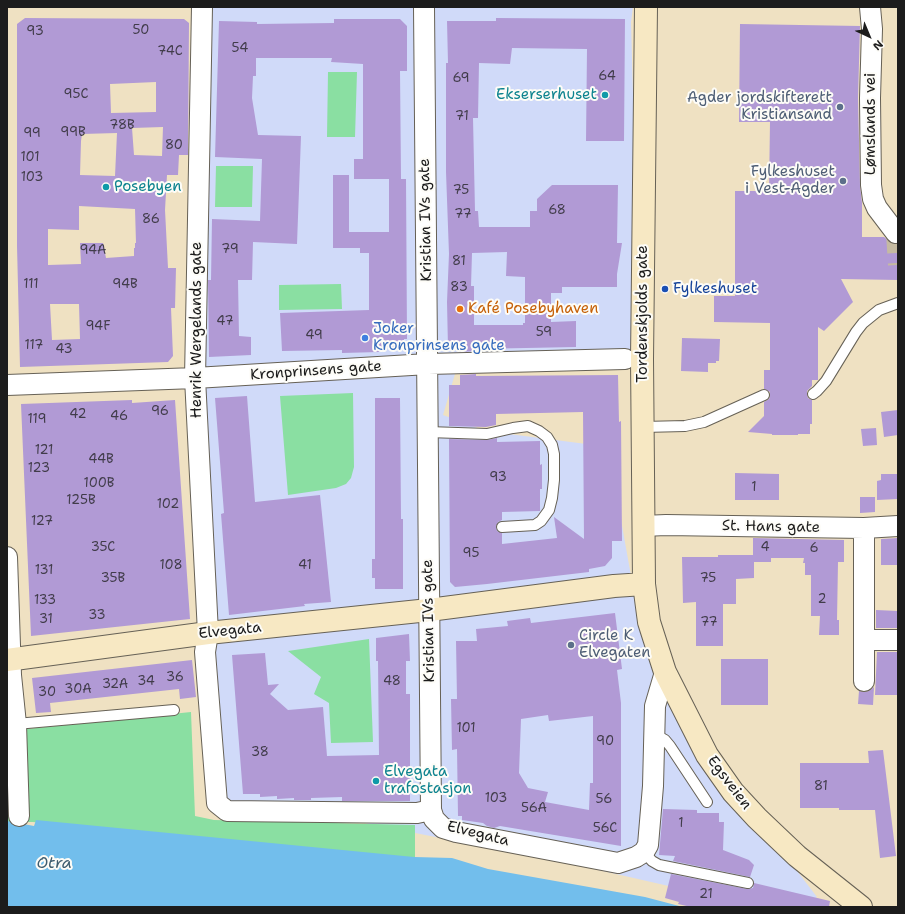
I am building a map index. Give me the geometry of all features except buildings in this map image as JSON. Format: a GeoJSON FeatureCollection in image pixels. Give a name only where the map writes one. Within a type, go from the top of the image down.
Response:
{"type":"FeatureCollection","features":[{"type":"Feature","properties":{"kind":"street","name":"Henrik Wergelands gate"},"geometry":{"type":"LineString","coordinates":[[202,7],[195,378],[206,643]]}},
{"type":"Feature","properties":{"kind":"street","name":"Kristian IVs gate"},"geometry":{"type":"LineString","coordinates":[[424,7],[431,810]]}},
{"type":"Feature","properties":{"kind":"street","name":"Tordenskjolds gate"},"geometry":{"type":"LineString","coordinates":[[646,7],[642,359],[644,584],[649,622]]}},
{"type":"Feature","properties":{"kind":"street","name":"Lømslands vei"},"geometry":{"type":"LineString","coordinates":[[870,7],[872,35],[870,98],[871,185],[873,199],[877,208],[896,233]]}},
{"type":"Feature","properties":{"kind":"street","name":"Kronprinsens gate"},"geometry":{"type":"LineString","coordinates":[[7,385],[195,378],[428,364],[625,359]]}},
{"type":"Feature","properties":{"kind":"street","name":"St. Hans gate"},"geometry":{"type":"LineString","coordinates":[[643,526],[666,525],[864,528],[898,526]]}},
{"type":"Feature","properties":{"kind":"street"},"geometry":{"type":"LineString","coordinates":[[864,528],[864,681]]}},
{"type":"Feature","properties":{"kind":"street"},"geometry":{"type":"LineString","coordinates":[[7,557],[9,659],[16,724],[19,816]]}},
{"type":"Feature","properties":{"kind":"street","name":"Elvegata"},"geometry":{"type":"LineString","coordinates":[[9,659],[206,643],[429,610],[614,586],[644,584]]}},
{"type":"Feature","properties":{"kind":"street","name":"Egsveien"},"geometry":{"type":"LineString","coordinates":[[649,622],[665,672],[707,755],[733,792],[757,818],[797,856],[861,907]]}},
{"type":"Feature","properties":{"kind":"street"},"geometry":{"type":"LineString","coordinates":[[865,640],[898,640]]}},
{"type":"Feature","properties":{"kind":"street","name":"Elvegata"},"geometry":{"type":"LineString","coordinates":[[206,643],[217,803],[227,811],[417,813],[431,810],[434,819],[443,828],[456,832],[618,863],[636,857],[644,852]]}},
{"type":"Feature","properties":{"kind":"street"},"geometry":{"type":"LineString","coordinates":[[644,852],[648,845],[653,786],[655,706],[665,672]]}},
{"type":"Feature","properties":{"kind":"lane"},"geometry":{"type":"LineString","coordinates":[[813,394],[826,381],[863,322],[879,310],[898,303]]}},
{"type":"Feature","properties":{"kind":"lane"},"geometry":{"type":"LineString","coordinates":[[643,426],[685,426],[704,422],[764,395]]}},
{"type":"Feature","properties":{"kind":"lane"},"geometry":{"type":"LineString","coordinates":[[428,432],[487,434],[528,426],[547,437],[552,445],[554,454],[554,480],[549,510],[541,521],[535,525],[502,527]]}},
{"type":"Feature","properties":{"kind":"lane"},"geometry":{"type":"LineString","coordinates":[[16,724],[174,710]]}},
{"type":"Feature","properties":{"kind":"lane"},"geometry":{"type":"LineString","coordinates":[[654,734],[666,740],[707,802]]}},
{"type":"Feature","properties":{"kind":"lane"},"geometry":{"type":"LineString","coordinates":[[644,852],[652,861],[659,865],[748,883]]}},
{"type":"Feature","properties":{"kind":"shaded area"},"geometry":{"type":"Polygon","coordinates":[[[211,7],[633,7],[631,22],[638,351],[457,367],[443,415],[486,431],[594,445],[614,481],[633,587],[674,691],[781,850],[817,897],[796,907],[673,887],[568,863],[354,821],[223,817],[200,357],[211,7]]]}},
{"type":"Feature","properties":{"kind":"green space"},"geometry":{"type":"Polygon","coordinates":[[[328,72],[357,72],[355,137],[327,137],[328,72]]]}},
{"type":"Feature","properties":{"kind":"green space"},"geometry":{"type":"Polygon","coordinates":[[[216,166],[253,166],[252,207],[215,207],[216,166]]]}},
{"type":"Feature","properties":{"kind":"green space"},"geometry":{"type":"Polygon","coordinates":[[[341,284],[342,309],[279,310],[279,285],[341,284]]]}},
{"type":"Feature","properties":{"kind":"green space"},"geometry":{"type":"Polygon","coordinates":[[[353,393],[354,467],[351,478],[346,484],[336,488],[288,495],[280,396],[353,393]]]}},
{"type":"Feature","properties":{"kind":"green space"},"geometry":{"type":"Polygon","coordinates":[[[369,639],[373,742],[331,743],[329,703],[314,694],[321,677],[288,651],[369,639]]]}},
{"type":"Feature","properties":{"kind":"green space"},"geometry":{"type":"Polygon","coordinates":[[[191,712],[195,816],[214,820],[415,825],[415,858],[33,822],[7,822],[7,731],[191,712]]]}},
{"type":"Feature","properties":{"kind":"water","name":"Otra"},"geometry":{"type":"Polygon","coordinates":[[[36,820],[414,857],[452,858],[488,869],[645,897],[683,907],[7,907],[7,821],[34,826],[36,820]]]}},
{"type":"Feature","properties":{"kind":"tunnel"},"geometry":{"type":"LineString","coordinates":[[896,233],[898,265]]}},
{"type":"Feature","properties":{"kind":"place","name":"Ekserserhuset"},"geometry":{"type":"Point","coordinates":[605,95]}},
{"type":"Feature","properties":{"kind":"place","name":"Agder jordskifterett Kristiansand"},"geometry":{"type":"Point","coordinates":[840,107]}},
{"type":"Feature","properties":{"kind":"place","name":"Fylkeshuset i Vest-Agder"},"geometry":{"type":"Point","coordinates":[843,181]}},
{"type":"Feature","properties":{"kind":"place","name":"Posebyen"},"geometry":{"type":"Point","coordinates":[106,187]}},
{"type":"Feature","properties":{"kind":"place","name":"Fylkeshuset"},"geometry":{"type":"Point","coordinates":[665,289]}},
{"type":"Feature","properties":{"kind":"place","name":"Kafé Posebyhaven"},"geometry":{"type":"Point","coordinates":[460,309]}},
{"type":"Feature","properties":{"kind":"place","name":"Joker Kronprinsens gate"},"geometry":{"type":"Point","coordinates":[365,338]}},
{"type":"Feature","properties":{"kind":"place","name":"Circle K Elvegaten"},"geometry":{"type":"Point","coordinates":[571,645]}},
{"type":"Feature","properties":{"kind":"place","name":"Elvegata trafostasjon"},"geometry":{"type":"Point","coordinates":[376,781]}}]}
